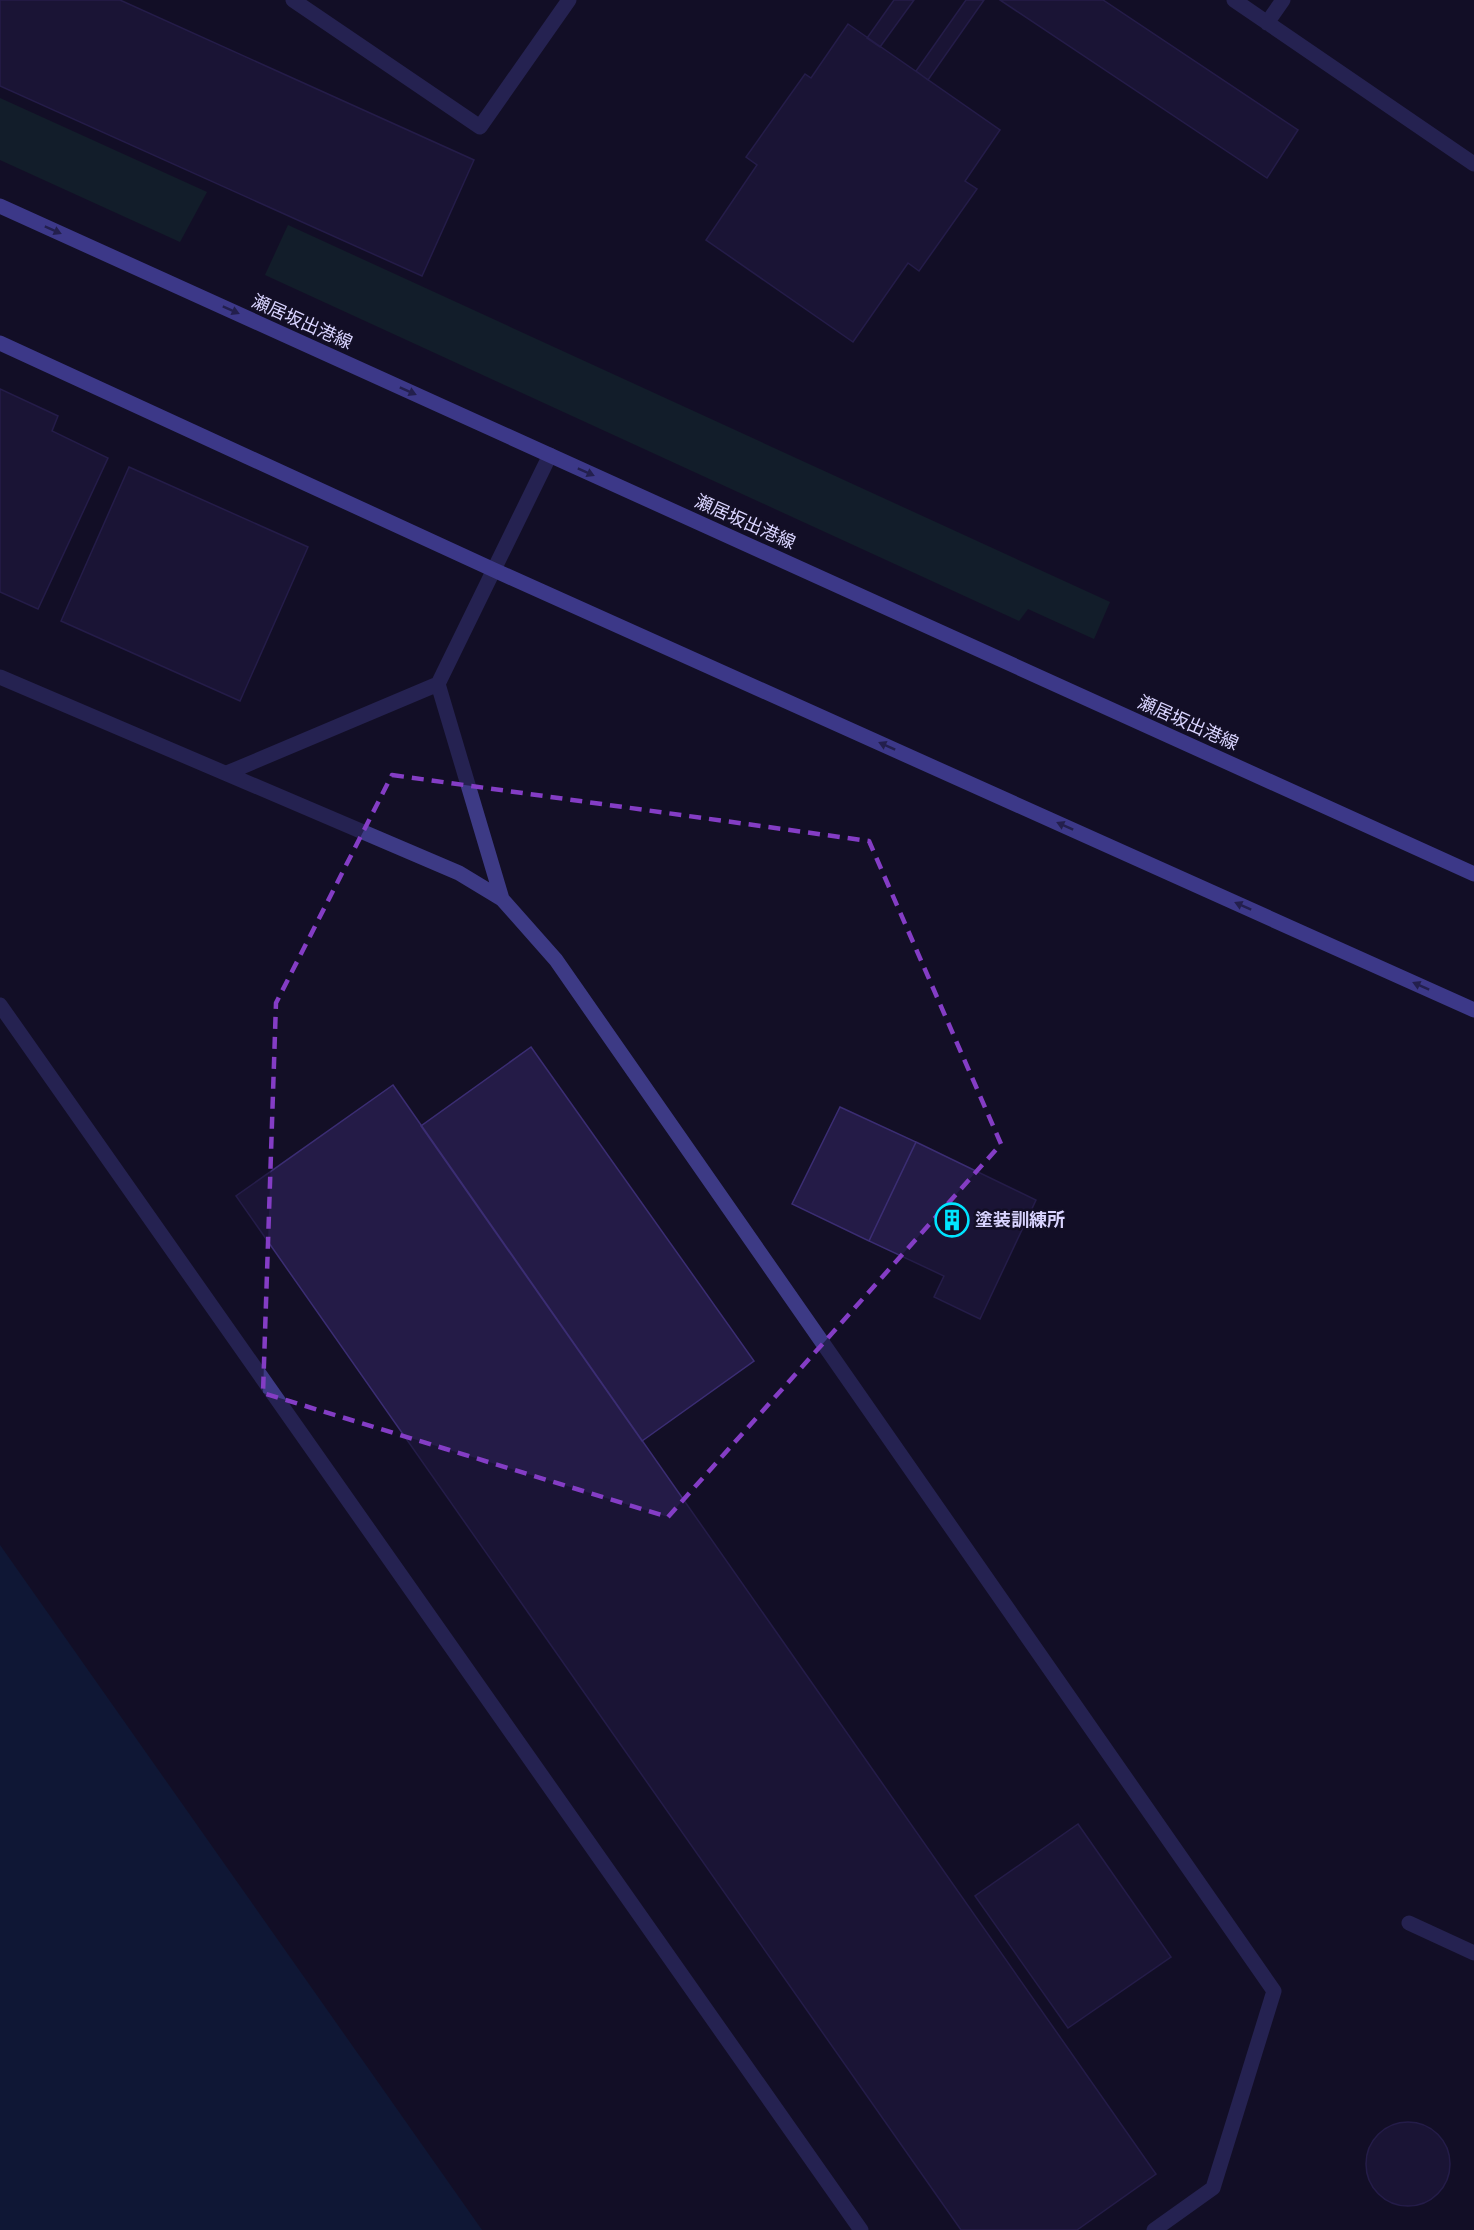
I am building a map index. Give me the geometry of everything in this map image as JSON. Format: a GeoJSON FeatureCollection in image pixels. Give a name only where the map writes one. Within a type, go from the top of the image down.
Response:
{"type":"FeatureCollection","features":[{"type":"Feature","properties":{"kind":"main road","name":"瀬居坂出港線"},"geometry":{"type":"LineString","coordinates":[[0,206],[1474,874]]}},
{"type":"Feature","properties":{"kind":"main road"},"geometry":{"type":"LineString","coordinates":[[0,343],[494,570],[1474,1010]]}},
{"type":"Feature","properties":{"kind":"lane"},"geometry":{"type":"LineString","coordinates":[[293,0],[480,127],[569,0]]}},
{"type":"Feature","properties":{"kind":"lane"},"geometry":{"type":"LineString","coordinates":[[1234,0],[1474,164]]}},
{"type":"Feature","properties":{"kind":"lane"},"geometry":{"type":"LineString","coordinates":[[1267,23],[1283,0]]}},
{"type":"Feature","properties":{"kind":"lane"},"geometry":{"type":"LineString","coordinates":[[227,773],[438,684],[550,455]]}},
{"type":"Feature","properties":{"kind":"lane"},"geometry":{"type":"LineString","coordinates":[[0,677],[459,873],[502,899],[562,970],[1274,1991],[1214,2188],[1154,2230]]}},
{"type":"Feature","properties":{"kind":"lane"},"geometry":{"type":"LineString","coordinates":[[438,684],[502,899]]}},
{"type":"Feature","properties":{"kind":"lane"},"geometry":{"type":"LineString","coordinates":[[0,1005],[861,2230]]}},
{"type":"Feature","properties":{"kind":"lane"},"geometry":{"type":"LineString","coordinates":[[1409,1923],[1474,1953]]}},
{"type":"Feature","properties":{"kind":"highlighted area"},"geometry":{"type":"Polygon","coordinates":[[[392,775],[869,841],[1001,1144],[668,1517],[263,1393],[276,1003],[392,775]]]}},
{"type":"Feature","properties":{"kind":"green space"},"geometry":{"type":"Polygon","coordinates":[[[0,98],[207,192],[180,242],[0,160],[0,98]]]}},
{"type":"Feature","properties":{"kind":"green space"},"geometry":{"type":"Polygon","coordinates":[[[288,225],[1110,602],[1094,639],[1028,609],[1019,621],[265,275],[288,225]]]}},
{"type":"Feature","properties":{"kind":"water"},"geometry":{"type":"Polygon","coordinates":[[[0,1545],[482,2230],[0,2230],[0,1545]]]}},
{"type":"Feature","properties":{"kind":"building"},"geometry":{"type":"Polygon","coordinates":[[[0,0],[120,0],[474,160],[422,276],[0,86],[0,0]]]}},
{"type":"Feature","properties":{"kind":"building"},"geometry":{"type":"Polygon","coordinates":[[[894,0],[914,0],[880,47],[867,38],[894,0]]]}},
{"type":"Feature","properties":{"kind":"building"},"geometry":{"type":"Polygon","coordinates":[[[966,0],[984,0],[928,80],[916,71],[966,0]]]}},
{"type":"Feature","properties":{"kind":"building"},"geometry":{"type":"Polygon","coordinates":[[[1000,0],[1103,0],[1298,130],[1267,178],[1000,0]]]}},
{"type":"Feature","properties":{"kind":"building"},"geometry":{"type":"Polygon","coordinates":[[[848,24],[1000,130],[965,181],[977,189],[919,271],[908,263],[853,342],[706,240],[757,165],[746,157],[805,74],[811,78],[848,24]]]}},
{"type":"Feature","properties":{"kind":"building"},"geometry":{"type":"Polygon","coordinates":[[[0,389],[58,416],[52,431],[108,458],[38,609],[0,592],[0,389]]]}},
{"type":"Feature","properties":{"kind":"building"},"geometry":{"type":"Polygon","coordinates":[[[129,467],[308,547],[240,701],[61,621],[129,467]]]}},
{"type":"Feature","properties":{"kind":"building"},"geometry":{"type":"Polygon","coordinates":[[[531,1047],[754,1361],[642,1441],[421,1126],[531,1047]]]}},
{"type":"Feature","properties":{"kind":"building"},"geometry":{"type":"Polygon","coordinates":[[[393,1085],[1156,2174],[1077,2230],[961,2230],[236,1196],[393,1085]]]}},
{"type":"Feature","properties":{"kind":"building"},"geometry":{"type":"Polygon","coordinates":[[[840,1107],[916,1142],[869,1241],[792,1204],[840,1107]]]}},
{"type":"Feature","properties":{"kind":"building","name":"塗装訓練所"},"geometry":{"type":"Polygon","coordinates":[[[916,1142],[1036,1200],[980,1319],[934,1297],[944,1276],[869,1241],[916,1142]]]}},
{"type":"Feature","properties":{"kind":"building"},"geometry":{"type":"Polygon","coordinates":[[[1078,1824],[1171,1957],[1068,2028],[975,1896],[1078,1824]]]}},
{"type":"Feature","properties":{"kind":"building"},"geometry":{"type":"Polygon","coordinates":[[[1408,2122],[1424,2125],[1438,2134],[1447,2148],[1450,2164],[1447,2180],[1438,2194],[1424,2203],[1408,2206],[1392,2203],[1378,2194],[1369,2180],[1366,2164],[1369,2148],[1378,2134],[1392,2125],[1408,2122]]]}},
{"type":"Feature","properties":{"kind":"place","name":"塗装訓練所"},"geometry":{"type":"Point","coordinates":[952,1220]}}]}
